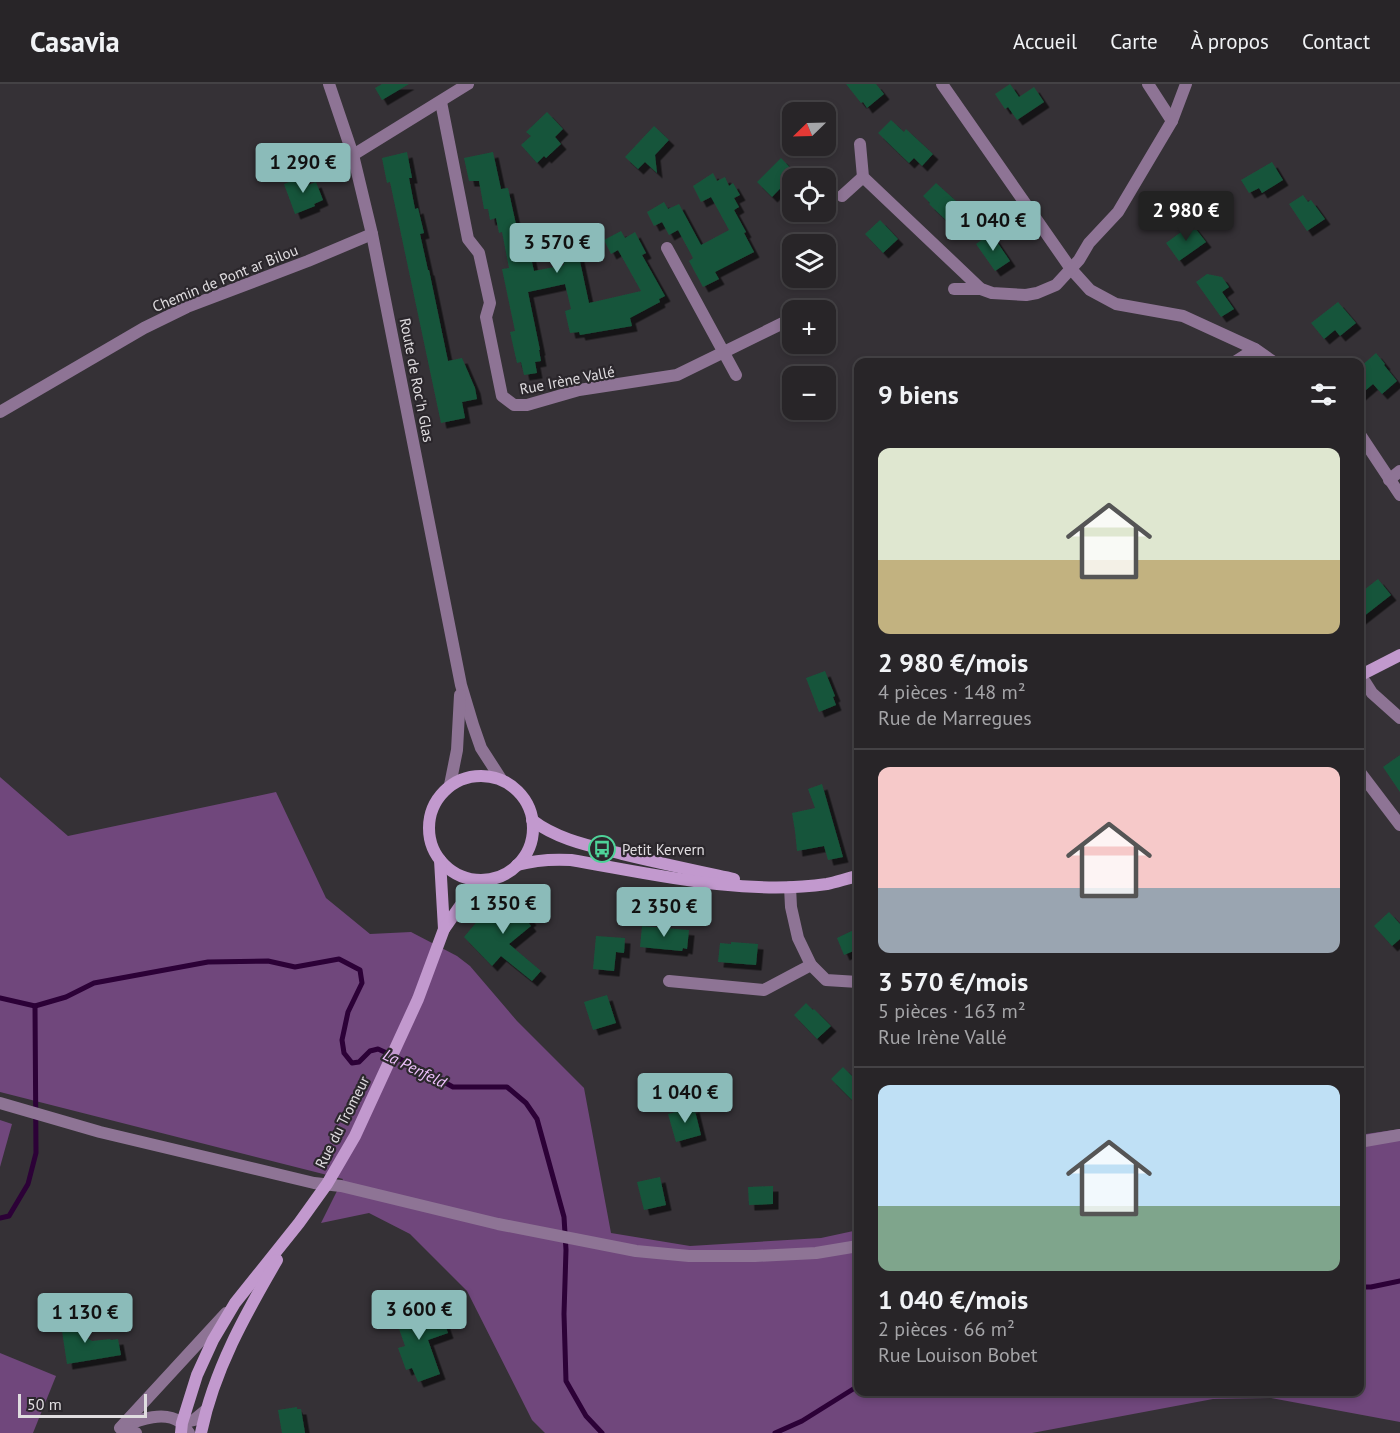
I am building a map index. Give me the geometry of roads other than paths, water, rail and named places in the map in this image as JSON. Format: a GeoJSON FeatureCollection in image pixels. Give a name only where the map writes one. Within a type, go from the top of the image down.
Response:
{"type":"FeatureCollection","features":[{"type":"Feature","properties":{"kind":"main road"},"geometry":{"type":"LineString","coordinates":[[1364,679],[1400,655]]}},
{"type":"Feature","properties":{"kind":"main road"},"geometry":{"type":"LineString","coordinates":[[1364,680],[1400,663]]}},
{"type":"Feature","properties":{"kind":"main road"},"geometry":{"type":"LineString","coordinates":[[488,776],[501,780],[516,789],[527,803],[532,820],[531,840],[523,858],[507,873],[482,880],[459,875],[448,869],[432,848],[429,820],[433,807],[450,785],[462,779],[488,776]]}},
{"type":"Feature","properties":{"kind":"main road"},"geometry":{"type":"LineString","coordinates":[[532,820],[541,827],[573,842],[768,886]]}},
{"type":"Feature","properties":{"kind":"main road"},"geometry":{"type":"LineString","coordinates":[[517,865],[548,859],[571,860],[714,884],[790,887],[828,883],[854,877]]}},
{"type":"Feature","properties":{"kind":"main road","name":"Rue du Tromeur"},"geometry":{"type":"LineString","coordinates":[[440,860],[444,929]]}},
{"type":"Feature","properties":{"kind":"main road","name":"Rue du Tromeur"},"geometry":{"type":"LineString","coordinates":[[184,1430],[197,1375],[213,1340],[235,1303],[327,1184],[355,1136],[418,999],[444,929],[482,880]]}},
{"type":"Feature","properties":{"kind":"main road","name":"Rue du Tromeur"},"geometry":{"type":"LineString","coordinates":[[201,1433],[205,1411],[231,1344],[299,1223]]}},
{"type":"Feature","properties":{"kind":"street","name":"Route de Roc'h Glas"},"geometry":{"type":"LineString","coordinates":[[329,84],[354,155],[372,234],[461,685],[481,748],[501,780]]}},
{"type":"Feature","properties":{"kind":"street"},"geometry":{"type":"LineString","coordinates":[[942,84],[1071,269],[1090,290],[1116,304],[1184,316],[1267,358]]}},
{"type":"Feature","properties":{"kind":"street"},"geometry":{"type":"LineString","coordinates":[[1148,84],[1172,121]]}},
{"type":"Feature","properties":{"kind":"street"},"geometry":{"type":"LineString","coordinates":[[954,289],[981,289],[992,293],[1026,295],[1056,285],[1071,269],[1089,243],[1118,212],[1172,121],[1186,84]]}},
{"type":"Feature","properties":{"kind":"street"},"geometry":{"type":"LineString","coordinates":[[354,155],[441,102],[462,86]]}},
{"type":"Feature","properties":{"kind":"street","name":"Rue Irène Vallé"},"geometry":{"type":"LineString","coordinates":[[441,102],[468,239],[479,253],[490,303],[486,317],[502,396],[514,405],[527,405],[579,390],[677,375],[782,324]]}},
{"type":"Feature","properties":{"kind":"street"},"geometry":{"type":"LineString","coordinates":[[860,144],[863,177],[981,289]]}},
{"type":"Feature","properties":{"kind":"street"},"geometry":{"type":"LineString","coordinates":[[842,196],[863,177]]}},
{"type":"Feature","properties":{"kind":"street","name":"Chemin de Pont ar Bilou"},"geometry":{"type":"LineString","coordinates":[[0,412],[144,328],[187,307],[372,234]]}},
{"type":"Feature","properties":{"kind":"street"},"geometry":{"type":"LineString","coordinates":[[666,248],[736,375]]}},
{"type":"Feature","properties":{"kind":"street"},"geometry":{"type":"LineString","coordinates":[[1241,358],[1255,350]]}},
{"type":"Feature","properties":{"kind":"street"},"geometry":{"type":"LineString","coordinates":[[1364,441],[1400,495]]}},
{"type":"Feature","properties":{"kind":"street"},"geometry":{"type":"LineString","coordinates":[[1389,480],[1400,471]]}},
{"type":"Feature","properties":{"kind":"street"},"geometry":{"type":"LineString","coordinates":[[1364,684],[1400,718]]}},
{"type":"Feature","properties":{"kind":"street","name":"Route de Roc'h Glas"},"geometry":{"type":"LineString","coordinates":[[450,785],[457,750],[461,685]]}},
{"type":"Feature","properties":{"kind":"street"},"geometry":{"type":"LineString","coordinates":[[1364,778],[1400,825]]}},
{"type":"Feature","properties":{"kind":"street"},"geometry":{"type":"LineString","coordinates":[[790,887],[790,907],[798,938],[811,965],[826,980],[854,982]]}},
{"type":"Feature","properties":{"kind":"street"},"geometry":{"type":"LineString","coordinates":[[669,981],[764,990],[811,965]]}},
{"type":"Feature","properties":{"kind":"street"},"geometry":{"type":"LineString","coordinates":[[0,1102],[100,1132],[314,1183],[341,1186],[498,1224],[636,1251],[689,1256],[755,1256],[816,1253],[854,1247]]}},
{"type":"Feature","properties":{"kind":"street"},"geometry":{"type":"LineString","coordinates":[[1364,1141],[1400,1135]]}},
{"type":"Feature","properties":{"kind":"street"},"geometry":{"type":"LineString","coordinates":[[117,1430],[235,1303]]}},
{"type":"Feature","properties":{"kind":"street"},"geometry":{"type":"LineString","coordinates":[[117,1430],[137,1420],[155,1416],[174,1419],[184,1430],[205,1411]]}},
{"type":"Feature","properties":{"kind":"street"},"geometry":{"type":"LineString","coordinates":[[117,1430],[136,1433]]}},
{"type":"Feature","properties":{"kind":"waterway","name":"La Penfeld"},"geometry":{"type":"LineString","coordinates":[[0,998],[35,1006],[66,997],[94,983],[208,962],[268,961],[295,967],[339,959],[360,970],[362,983],[348,1012],[342,1040],[344,1053],[352,1063],[359,1062],[370,1051],[378,1049],[453,1087],[507,1087],[526,1103],[537,1119],[564,1217],[566,1381],[586,1416],[602,1433]]}},
{"type":"Feature","properties":{"kind":"waterway"},"geometry":{"type":"LineString","coordinates":[[0,1218],[9,1216],[28,1184],[36,1153],[35,1006]]}},
{"type":"Feature","properties":{"kind":"waterway","name":"La Penfeld"},"geometry":{"type":"LineString","coordinates":[[1364,1287],[1400,1281]]}},
{"type":"Feature","properties":{"kind":"waterway","name":"La Penfeld"},"geometry":{"type":"LineString","coordinates":[[775,1433],[802,1421],[854,1388]]}},
{"type":"Feature","properties":{"kind":"place","name":"Petit Kervern"},"geometry":{"type":"Point","coordinates":[602,849]}}]}
